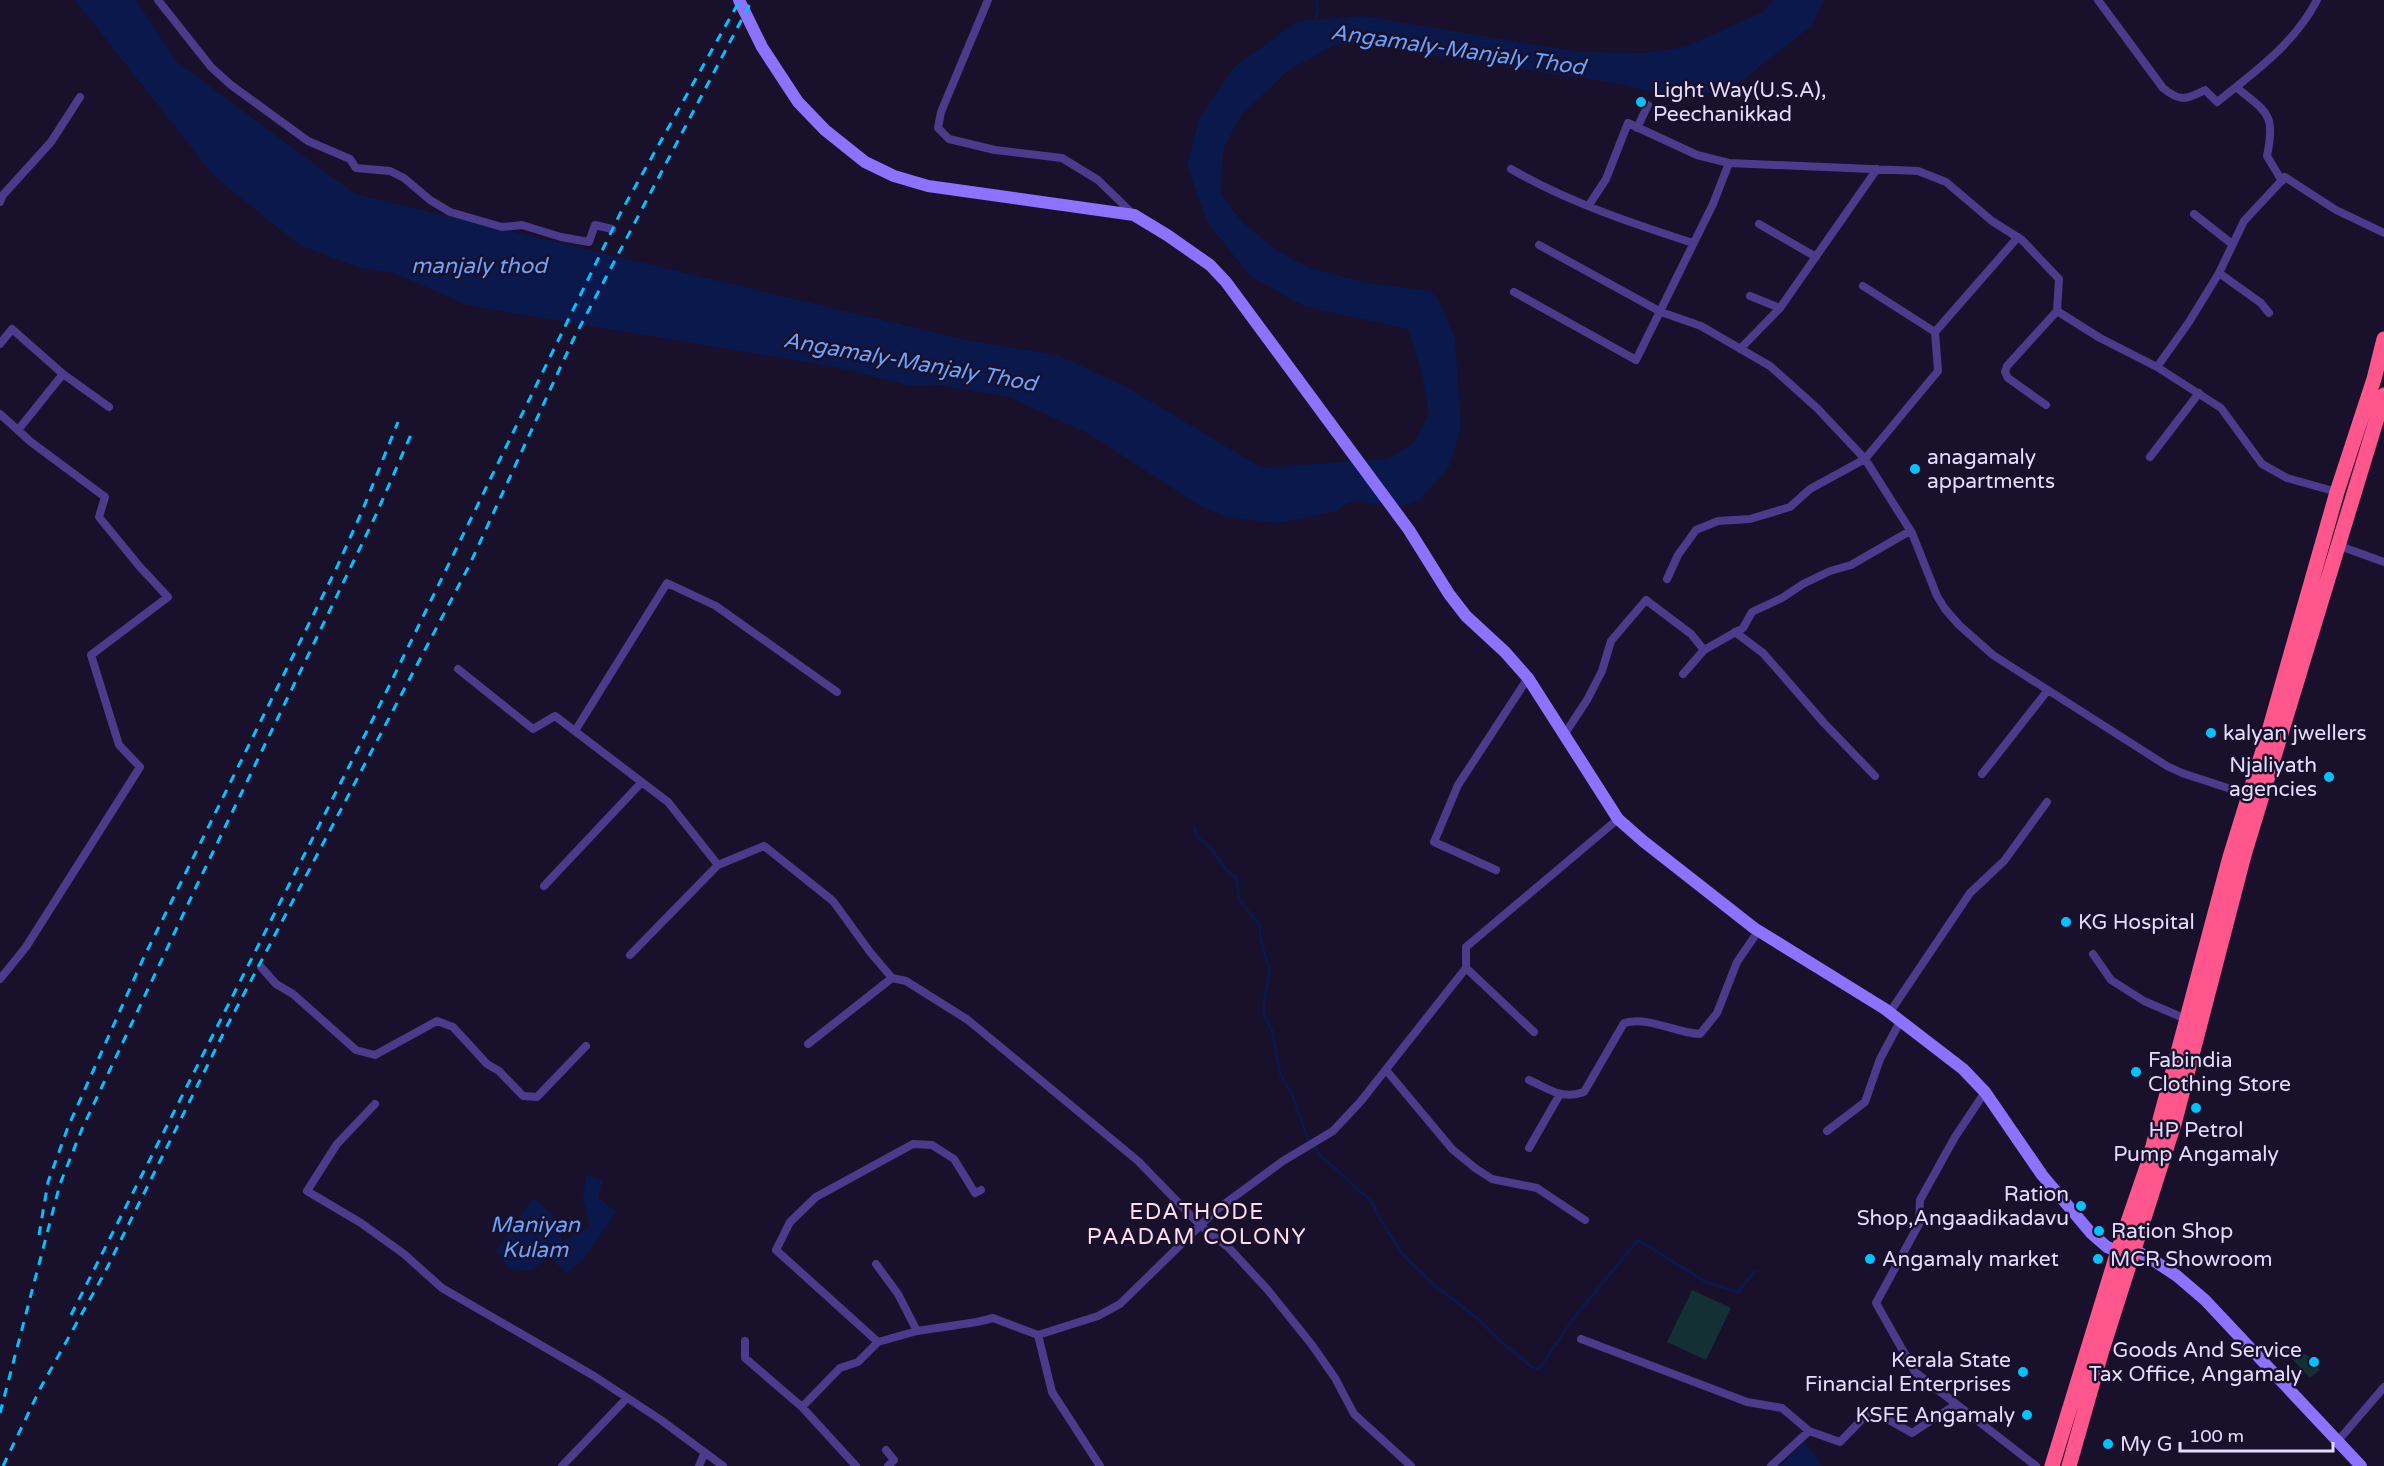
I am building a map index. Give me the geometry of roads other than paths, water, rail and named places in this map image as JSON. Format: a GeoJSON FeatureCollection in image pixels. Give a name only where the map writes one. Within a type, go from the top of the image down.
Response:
{"type":"FeatureCollection","features":[{"type":"Feature","properties":{"kind":"highway"},"geometry":{"type":"LineString","coordinates":[[2069,1466],[2230,857],[2337,492],[2374,379],[2384,339]]}},
{"type":"Feature","properties":{"kind":"highway"},"geometry":{"type":"LineString","coordinates":[[2052,1466],[2126,1251],[2174,1124],[2244,855],[2384,395]]}},
{"type":"Feature","properties":{"kind":"main road"},"geometry":{"type":"LineString","coordinates":[[739,0],[762,47],[798,102],[825,130],[865,162],[894,176],[928,186],[1134,215],[1210,265],[1226,282],[1353,452],[1409,530],[1449,594],[1466,616],[1505,652],[1528,678],[1618,819],[1706,892],[1759,930],[1890,1012],[1963,1069],[1985,1092],[2042,1175],[2073,1214],[2107,1247],[2150,1258],[2177,1276],[2205,1300],[2361,1466]]}},
{"type":"Feature","properties":{"kind":"street"},"geometry":{"type":"LineString","coordinates":[[158,0],[211,67],[231,85],[308,141],[350,159],[356,168],[390,171],[404,178],[429,200],[450,212],[502,227],[522,225],[561,237],[589,242],[596,225],[612,229]]}},
{"type":"Feature","properties":{"kind":"street"},"geometry":{"type":"LineString","coordinates":[[988,0],[941,112],[938,128],[949,139],[972,145],[1062,158],[1098,180],[1134,215]]}},
{"type":"Feature","properties":{"kind":"street"},"geometry":{"type":"LineString","coordinates":[[2097,0],[2163,88],[2174,97],[2188,99],[2205,90],[2217,102],[2246,81],[2286,42],[2304,21],[2317,0]]}},
{"type":"Feature","properties":{"kind":"street"},"geometry":{"type":"LineString","coordinates":[[2236,87],[2262,109],[2271,120],[2267,156],[2282,181]]}},
{"type":"Feature","properties":{"kind":"street"},"geometry":{"type":"LineString","coordinates":[[0,202],[3,195],[51,142],[80,98]]}},
{"type":"Feature","properties":{"kind":"street"},"geometry":{"type":"LineString","coordinates":[[1637,128],[1648,105]]}},
{"type":"Feature","properties":{"kind":"street"},"geometry":{"type":"LineString","coordinates":[[1589,205],[1606,179],[1628,123],[1697,155],[1729,163],[1918,171],[1947,182],[1992,221],[2018,237],[2059,279],[2057,311],[2007,366],[2005,372],[2008,378],[2046,405]]}},
{"type":"Feature","properties":{"kind":"street"},"geometry":{"type":"LineString","coordinates":[[1514,292],[1634,360],[1661,312],[1713,204],[1729,163]]}},
{"type":"Feature","properties":{"kind":"street"},"geometry":{"type":"LineString","coordinates":[[1740,349],[1780,308],[1877,169]]}},
{"type":"Feature","properties":{"kind":"street"},"geometry":{"type":"LineString","coordinates":[[1511,170],[1539,185],[1617,219],[1693,243]]}},
{"type":"Feature","properties":{"kind":"street"},"geometry":{"type":"LineString","coordinates":[[2157,367],[2189,322],[2219,273],[2244,221],[2285,177],[2337,210],[2384,233]]}},
{"type":"Feature","properties":{"kind":"street"},"geometry":{"type":"LineString","coordinates":[[2194,214],[2232,244]]}},
{"type":"Feature","properties":{"kind":"street"},"geometry":{"type":"LineString","coordinates":[[1759,224],[1815,257]]}},
{"type":"Feature","properties":{"kind":"street"},"geometry":{"type":"LineString","coordinates":[[1667,579],[1678,555],[1696,530],[1718,521],[1750,519],[1790,507],[1810,489],[1865,459],[1938,371],[1935,332],[2018,237]]}},
{"type":"Feature","properties":{"kind":"street"},"geometry":{"type":"LineString","coordinates":[[1539,245],[1661,312],[1701,326],[1770,366],[1817,408],[1865,459],[1910,531],[1937,596],[1959,625],[1994,655],[2174,770],[2249,795]]}},
{"type":"Feature","properties":{"kind":"street"},"geometry":{"type":"LineString","coordinates":[[2219,273],[2261,303],[2269,313]]}},
{"type":"Feature","properties":{"kind":"street"},"geometry":{"type":"LineString","coordinates":[[1863,286],[1935,332]]}},
{"type":"Feature","properties":{"kind":"street"},"geometry":{"type":"LineString","coordinates":[[1750,296],[1780,308]]}},
{"type":"Feature","properties":{"kind":"street"},"geometry":{"type":"LineString","coordinates":[[2057,311],[2100,338],[2157,367],[2221,408],[2262,464],[2286,478],[2337,492]]}},
{"type":"Feature","properties":{"kind":"street"},"geometry":{"type":"LineString","coordinates":[[0,344],[12,329],[63,374],[109,407]]}},
{"type":"Feature","properties":{"kind":"street"},"geometry":{"type":"LineString","coordinates":[[18,430],[63,374]]}},
{"type":"Feature","properties":{"kind":"street"},"geometry":{"type":"LineString","coordinates":[[2150,457],[2199,393]]}},
{"type":"Feature","properties":{"kind":"street"},"geometry":{"type":"LineString","coordinates":[[0,414],[105,497],[99,517],[168,597],[91,655],[119,745],[140,767],[26,947],[0,979]]}},
{"type":"Feature","properties":{"kind":"street"},"geometry":{"type":"LineString","coordinates":[[1683,674],[1704,650],[1743,628],[1752,612],[1830,571],[1851,565],[1910,531]]}},
{"type":"Feature","properties":{"kind":"street"},"geometry":{"type":"LineString","coordinates":[[2337,544],[2384,562]]}},
{"type":"Feature","properties":{"kind":"street"},"geometry":{"type":"LineString","coordinates":[[575,731],[667,583],[716,606],[837,692]]}},
{"type":"Feature","properties":{"kind":"street"},"geometry":{"type":"LineString","coordinates":[[1564,735],[1587,700],[1602,671],[1611,641],[1646,600],[1690,634],[1704,650]]}},
{"type":"Feature","properties":{"kind":"street"},"geometry":{"type":"LineString","coordinates":[[1735,632],[1763,653],[1824,723],[1875,776]]}},
{"type":"Feature","properties":{"kind":"street"},"geometry":{"type":"LineString","coordinates":[[458,669],[533,729],[555,716],[575,731],[668,802],[718,865]]}},
{"type":"Feature","properties":{"kind":"street"},"geometry":{"type":"LineString","coordinates":[[1496,870],[1434,842],[1458,785],[1528,678]]}},
{"type":"Feature","properties":{"kind":"street"},"geometry":{"type":"LineString","coordinates":[[1982,774],[2048,690]]}},
{"type":"Feature","properties":{"kind":"street"},"geometry":{"type":"LineString","coordinates":[[544,886],[641,783]]}},
{"type":"Feature","properties":{"kind":"street"},"geometry":{"type":"LineString","coordinates":[[1890,1012],[1970,892],[2004,861],[2047,802]]}},
{"type":"Feature","properties":{"kind":"street"},"geometry":{"type":"LineString","coordinates":[[802,1407],[840,1368],[858,1362],[878,1342],[917,1331],[993,1318],[1038,1335],[1098,1316],[1119,1304],[1215,1211],[1283,1161],[1333,1131],[1352,1112],[1466,968],[1466,947],[1618,819]]}},
{"type":"Feature","properties":{"kind":"street"},"geometry":{"type":"LineString","coordinates":[[630,955],[718,865],[764,846],[832,901],[892,978],[906,981],[938,1000],[992,1039],[1138,1161],[1201,1226],[1228,1247],[1275,1298],[1312,1345],[1335,1378],[1354,1414],[1411,1466]]}},
{"type":"Feature","properties":{"kind":"street"},"geometry":{"type":"LineString","coordinates":[[1529,1080],[1560,1094],[1571,1096],[1584,1092],[1624,1023],[1637,1020],[1686,1034],[1700,1034],[1717,1013],[1737,962],[1759,930]]}},
{"type":"Feature","properties":{"kind":"street"},"geometry":{"type":"LineString","coordinates":[[2093,954],[2111,980],[2144,1001],[2186,1019]]}},
{"type":"Feature","properties":{"kind":"street"},"geometry":{"type":"LineString","coordinates":[[261,968],[276,984],[293,994],[356,1050],[375,1054],[437,1021],[453,1027],[487,1064],[500,1071],[523,1096],[537,1097],[586,1046]]}},
{"type":"Feature","properties":{"kind":"street"},"geometry":{"type":"LineString","coordinates":[[1466,968],[1534,1032]]}},
{"type":"Feature","properties":{"kind":"street"},"geometry":{"type":"LineString","coordinates":[[808,1044],[892,978]]}},
{"type":"Feature","properties":{"kind":"street"},"geometry":{"type":"LineString","coordinates":[[1827,1131],[1865,1102],[1880,1059],[1901,1020]]}},
{"type":"Feature","properties":{"kind":"street"},"geometry":{"type":"LineString","coordinates":[[1386,1070],[1452,1149],[1474,1168],[1492,1179],[1537,1188],[1586,1220]]}},
{"type":"Feature","properties":{"kind":"street"},"geometry":{"type":"LineString","coordinates":[[1985,1092],[1955,1137],[1920,1200],[1919,1224],[1876,1303],[1915,1372],[2036,1466]]}},
{"type":"Feature","properties":{"kind":"street"},"geometry":{"type":"LineString","coordinates":[[1530,1148],[1560,1094]]}},
{"type":"Feature","properties":{"kind":"street"},"geometry":{"type":"LineString","coordinates":[[375,1104],[337,1144],[307,1191],[361,1223],[404,1254],[442,1288],[594,1376],[661,1420],[723,1466]]}},
{"type":"Feature","properties":{"kind":"street"},"geometry":{"type":"LineString","coordinates":[[878,1342],[776,1250],[790,1222],[816,1197],[913,1144],[932,1145],[954,1159],[975,1193],[981,1190]]}},
{"type":"Feature","properties":{"kind":"street"},"geometry":{"type":"LineString","coordinates":[[876,1264],[898,1294],[917,1331]]}},
{"type":"Feature","properties":{"kind":"street"},"geometry":{"type":"LineString","coordinates":[[1038,1335],[1052,1392],[1100,1466]]}},
{"type":"Feature","properties":{"kind":"street"},"geometry":{"type":"LineString","coordinates":[[1581,1340],[1747,1402],[1782,1408],[1809,1431],[1840,1442],[1871,1410],[1912,1433],[1955,1405]]}},
{"type":"Feature","properties":{"kind":"street"},"geometry":{"type":"LineString","coordinates":[[745,1341],[745,1358],[802,1407],[856,1466]]}},
{"type":"Feature","properties":{"kind":"street"},"geometry":{"type":"LineString","coordinates":[[2337,1442],[2384,1387]]}},
{"type":"Feature","properties":{"kind":"street"},"geometry":{"type":"LineString","coordinates":[[562,1466],[627,1398]]}},
{"type":"Feature","properties":{"kind":"street"},"geometry":{"type":"LineString","coordinates":[[1772,1466],[1809,1431]]}},
{"type":"Feature","properties":{"kind":"street"},"geometry":{"type":"LineString","coordinates":[[886,1450],[894,1460],[888,1466]]}},
{"type":"Feature","properties":{"kind":"street"},"geometry":{"type":"LineString","coordinates":[[699,1466],[704,1454]]}},
{"type":"Feature","properties":{"kind":"water","name":"manjaly thod"},"geometry":{"type":"Polygon","coordinates":[[[75,0],[136,0],[177,62],[355,194],[962,339],[1060,356],[1128,388],[1262,468],[1388,459],[1414,443],[1429,414],[1422,373],[1408,329],[1306,307],[1251,277],[1207,222],[1187,165],[1199,119],[1234,67],[1298,21],[1362,16],[1578,52],[1645,53],[1685,47],[1763,12],[1773,0],[1824,0],[1811,26],[1743,80],[1712,92],[1672,98],[1621,84],[1444,58],[1374,41],[1333,46],[1289,70],[1241,115],[1223,150],[1221,194],[1243,223],[1279,252],[1310,268],[1367,283],[1430,291],[1439,300],[1455,339],[1461,428],[1449,467],[1420,500],[1401,506],[1356,501],[1346,503],[1337,511],[1279,523],[1227,517],[1198,505],[1091,435],[1009,397],[940,385],[911,386],[840,368],[467,305],[394,273],[360,268],[299,245],[214,176],[75,0]]]}},
{"type":"Feature","properties":{"kind":"water","name":"Maniyan Kulam"},"geometry":{"type":"Polygon","coordinates":[[[586,1175],[603,1180],[598,1197],[616,1212],[583,1260],[566,1273],[549,1256],[531,1271],[509,1269],[496,1251],[533,1198],[553,1215],[563,1241],[590,1227],[583,1198],[586,1175]]]}},
{"type":"Feature","properties":{"kind":"water"},"geometry":{"type":"Polygon","coordinates":[[[1804,1441],[1822,1466],[1780,1466],[1804,1441]]]}},
{"type":"Feature","properties":{"kind":"waterway"},"geometry":{"type":"LineString","coordinates":[[1316,0],[1318,9],[1316,17]]}},
{"type":"Feature","properties":{"kind":"waterway"},"geometry":{"type":"LineString","coordinates":[[1195,828],[1195,834],[1212,850],[1228,872],[1237,878],[1239,899],[1260,926],[1260,938],[1270,971],[1264,1015],[1272,1030],[1280,1074],[1292,1094],[1311,1142]]}},
{"type":"Feature","properties":{"kind":"waterway"},"geometry":{"type":"LineString","coordinates":[[1314,1146],[1319,1154],[1372,1202],[1404,1256],[1434,1285],[1476,1317],[1499,1340],[1532,1367],[1539,1369],[1573,1319],[1638,1240],[1706,1282],[1738,1292],[1755,1271]]}},
{"type":"Feature","properties":{"kind":"railway"},"geometry":{"type":"LineString","coordinates":[[71,1315],[370,725],[621,212],[740,0]]}},
{"type":"Feature","properties":{"kind":"railway"},"geometry":{"type":"LineString","coordinates":[[3,1466],[41,1387],[104,1274],[226,1028],[469,566],[573,340],[752,0]]}},
{"type":"Feature","properties":{"kind":"railway"},"geometry":{"type":"LineString","coordinates":[[39,1235],[48,1182],[68,1127],[144,957],[337,567],[398,422]]}},
{"type":"Feature","properties":{"kind":"railway"},"geometry":{"type":"LineString","coordinates":[[0,1413],[60,1184],[82,1129],[375,517],[413,430]]}},
{"type":"Feature","properties":{"kind":"place","name":"Light Way(U.S.A), Peechanikkad"},"geometry":{"type":"Point","coordinates":[1641,102]}},
{"type":"Feature","properties":{"kind":"place","name":"anagamaly appartments"},"geometry":{"type":"Point","coordinates":[1915,469]}},
{"type":"Feature","properties":{"kind":"place","name":"kalyan jwellers"},"geometry":{"type":"Point","coordinates":[2211,733]}},
{"type":"Feature","properties":{"kind":"place","name":"Njaliyath agencies"},"geometry":{"type":"Point","coordinates":[2329,777]}},
{"type":"Feature","properties":{"kind":"place","name":"KG Hospital"},"geometry":{"type":"Point","coordinates":[2066,922]}},
{"type":"Feature","properties":{"kind":"place","name":"Fabindia Clothing Store"},"geometry":{"type":"Point","coordinates":[2136,1072]}},
{"type":"Feature","properties":{"kind":"place","name":"HP Petrol Pump Angamaly"},"geometry":{"type":"Point","coordinates":[2196,1108]}},
{"type":"Feature","properties":{"kind":"place","name":"Ration Shop,Angaadikadavu"},"geometry":{"type":"Point","coordinates":[2081,1206]}},
{"type":"Feature","properties":{"kind":"place","name":"Ration Shop"},"geometry":{"type":"Point","coordinates":[2099,1231]}},
{"type":"Feature","properties":{"kind":"place","name":"Angamaly market"},"geometry":{"type":"Point","coordinates":[1870,1259]}},
{"type":"Feature","properties":{"kind":"place","name":"MCR Showroom"},"geometry":{"type":"Point","coordinates":[2098,1259]}},
{"type":"Feature","properties":{"kind":"place","name":"Goods And Service Tax Office, Angamaly"},"geometry":{"type":"Point","coordinates":[2314,1362]}},
{"type":"Feature","properties":{"kind":"place","name":"Kerala State Financial Enterprises"},"geometry":{"type":"Point","coordinates":[2023,1372]}},
{"type":"Feature","properties":{"kind":"place","name":"KSFE Angamaly"},"geometry":{"type":"Point","coordinates":[2027,1415]}},
{"type":"Feature","properties":{"kind":"place","name":"My G"},"geometry":{"type":"Point","coordinates":[2108,1444]}},
{"type":"Feature","properties":{"kind":"district","name":"EDATHODE PAADAM COLONY"},"geometry":{"type":"Point","coordinates":[1197,1224]}},
{"type":"Feature","properties":{"kind":"water label","name":"Angamaly-Manjaly Thod"},"geometry":{"type":"Point","coordinates":[1458,50]}},
{"type":"Feature","properties":{"kind":"water label","name":"Angamaly-Manjaly Thod"},"geometry":{"type":"Point","coordinates":[910,362]}}]}
